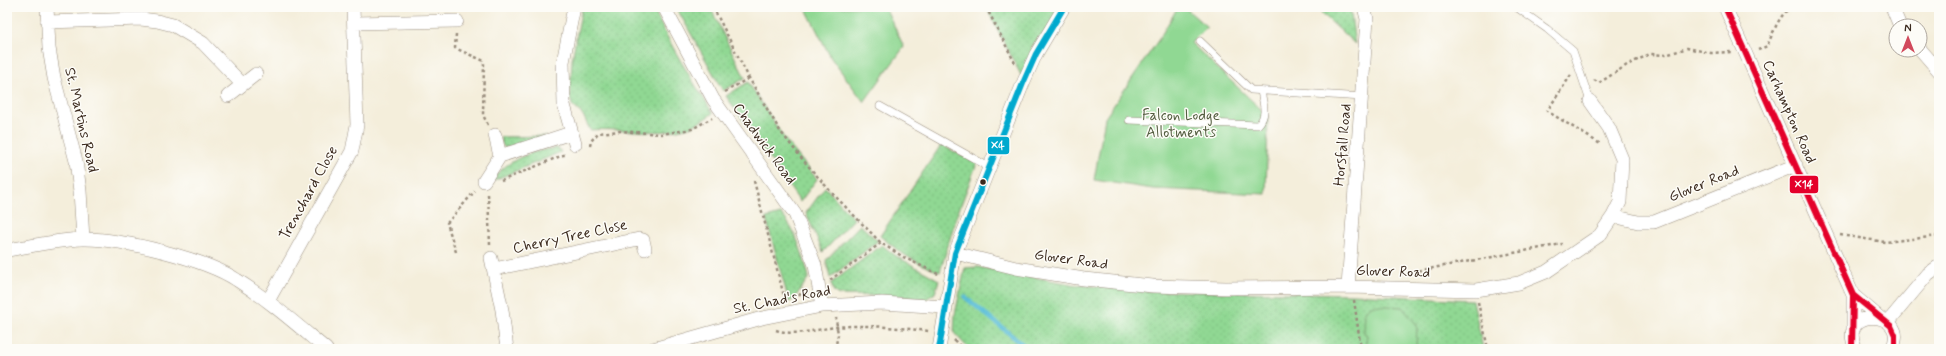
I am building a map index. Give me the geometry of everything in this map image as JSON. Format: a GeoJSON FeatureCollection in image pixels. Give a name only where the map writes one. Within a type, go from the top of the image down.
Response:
{"type":"FeatureCollection","features":[{"type":"Feature","properties":{"kind":"street","name":"St. Martins Road"},"geometry":{"type":"LineString","coordinates":[[47,7],[47,22],[54,78],[76,161],[80,191],[83,239]]}},
{"type":"Feature","properties":{"kind":"street","name":"Trenchard Close"},"geometry":{"type":"LineString","coordinates":[[268,301],[352,151],[358,125],[353,7]]}},
{"type":"Feature","properties":{"kind":"street"},"geometry":{"type":"LineString","coordinates":[[500,156],[573,139],[564,105],[563,62],[574,7]]}},
{"type":"Feature","properties":{"kind":"street","name":"Chadwick Road"},"geometry":{"type":"LineString","coordinates":[[664,7],[713,100],[795,214],[816,270],[820,287],[829,306]]}},
{"type":"Feature","properties":{"kind":"street"},"geometry":{"type":"LineString","coordinates":[[939,344],[955,253],[1024,81],[1036,54],[1064,7]]}},
{"type":"Feature","properties":{"kind":"street","name":"Horsfall Road"},"geometry":{"type":"LineString","coordinates":[[1348,287],[1368,19],[1364,7]]}},
{"type":"Feature","properties":{"kind":"street","name":"Carhampton Road"},"geometry":{"type":"LineString","coordinates":[[1725,7],[1853,295],[1853,343]]}},
{"type":"Feature","properties":{"kind":"street"},"geometry":{"type":"LineString","coordinates":[[1892,7],[1897,18]]}},
{"type":"Feature","properties":{"kind":"street"},"geometry":{"type":"LineString","coordinates":[[47,22],[141,20],[157,21],[173,25],[203,43],[242,84]]}},
{"type":"Feature","properties":{"kind":"street"},"geometry":{"type":"LineString","coordinates":[[354,23],[457,21]]}},
{"type":"Feature","properties":{"kind":"street"},"geometry":{"type":"LineString","coordinates":[[1927,58],[1939,71]]}},
{"type":"Feature","properties":{"kind":"street"},"geometry":{"type":"LineString","coordinates":[[228,96],[256,74]]}},
{"type":"Feature","properties":{"kind":"street"},"geometry":{"type":"LineString","coordinates":[[1590,102],[1609,128],[1622,159],[1620,202],[1612,216]]}},
{"type":"Feature","properties":{"kind":"street"},"geometry":{"type":"LineString","coordinates":[[489,184],[500,156],[495,135]]}},
{"type":"Feature","properties":{"kind":"street","name":"Glover Road"},"geometry":{"type":"LineString","coordinates":[[955,253],[1016,268],[1084,279],[1153,286],[1226,288],[1348,287],[1476,290],[1519,283],[1546,272],[1568,259],[1600,235],[1612,216],[1638,222],[1654,222],[1796,165]]}},
{"type":"Feature","properties":{"kind":"street"},"geometry":{"type":"LineString","coordinates":[[7,250],[83,239],[125,244],[195,261],[236,279],[268,301],[326,349]]}},
{"type":"Feature","properties":{"kind":"street","name":"Cherry Tree Close"},"geometry":{"type":"LineString","coordinates":[[492,264],[639,239],[643,240],[645,249]]}},
{"type":"Feature","properties":{"kind":"street"},"geometry":{"type":"LineString","coordinates":[[492,264],[506,349]]}},
{"type":"Feature","properties":{"kind":"street"},"geometry":{"type":"LineString","coordinates":[[1884,320],[1928,274],[1939,266]]}},
{"type":"Feature","properties":{"kind":"street","name":"Carhampton Road"},"geometry":{"type":"LineString","coordinates":[[1853,295],[1884,320]]}},
{"type":"Feature","properties":{"kind":"street","name":"St. Chad's Road"},"geometry":{"type":"LineString","coordinates":[[653,349],[762,318],[829,306],[882,303],[945,307]]}},
{"type":"Feature","properties":{"kind":"street"},"geometry":{"type":"LineString","coordinates":[[1853,343],[1857,324],[1865,318],[1884,320],[1894,331],[1894,346]]}},
{"type":"Feature","properties":{"kind":"lane"},"geometry":{"type":"LineString","coordinates":[[1516,7],[1547,29],[1572,51],[1590,102]]}},
{"type":"Feature","properties":{"kind":"lane"},"geometry":{"type":"LineString","coordinates":[[1200,41],[1251,90],[1363,97]]}},
{"type":"Feature","properties":{"kind":"lane"},"geometry":{"type":"LineString","coordinates":[[1129,120],[1258,125],[1263,119],[1264,113],[1261,90]]}},
{"type":"Feature","properties":{"kind":"lane"},"geometry":{"type":"LineString","coordinates":[[880,106],[989,167]]}},
{"type":"Feature","properties":{"kind":"path"},"geometry":{"type":"LineString","coordinates":[[713,7],[749,78],[780,131],[798,154],[832,193],[881,243],[928,271],[950,279]]}},
{"type":"Feature","properties":{"kind":"path"},"geometry":{"type":"LineString","coordinates":[[986,7],[1024,81]]}},
{"type":"Feature","properties":{"kind":"path"},"geometry":{"type":"LineString","coordinates":[[1604,147],[1547,111],[1576,68],[1600,83],[1627,65],[1650,54],[1666,56],[1687,48],[1711,53],[1736,52],[1746,55],[1768,46],[1775,28],[1786,10],[1791,7]]}},
{"type":"Feature","properties":{"kind":"path"},"geometry":{"type":"LineString","coordinates":[[457,21],[456,48],[484,61],[483,115],[495,135]]}},
{"type":"Feature","properties":{"kind":"path"},"geometry":{"type":"LineString","coordinates":[[713,100],[749,78]]}},
{"type":"Feature","properties":{"kind":"path"},"geometry":{"type":"LineString","coordinates":[[589,149],[591,142],[598,133],[621,131],[662,134],[692,129],[722,112]]}},
{"type":"Feature","properties":{"kind":"path"},"geometry":{"type":"LineString","coordinates":[[456,252],[447,223],[489,184],[564,155],[568,156]]}},
{"type":"Feature","properties":{"kind":"path"},"geometry":{"type":"LineString","coordinates":[[760,165],[754,179],[789,312]]}},
{"type":"Feature","properties":{"kind":"path"},"geometry":{"type":"LineString","coordinates":[[489,184],[492,264]]}},
{"type":"Feature","properties":{"kind":"path"},"geometry":{"type":"LineString","coordinates":[[1826,234],[1885,242],[1939,236]]}},
{"type":"Feature","properties":{"kind":"path"},"geometry":{"type":"LineString","coordinates":[[820,287],[881,243]]}},
{"type":"Feature","properties":{"kind":"path"},"geometry":{"type":"LineString","coordinates":[[1419,289],[1417,271],[1562,244],[1568,259]]}},
{"type":"Feature","properties":{"kind":"path"},"geometry":{"type":"LineString","coordinates":[[789,312],[816,270]]}},
{"type":"Feature","properties":{"kind":"path"},"geometry":{"type":"LineString","coordinates":[[1348,287],[1353,295],[1361,349]]}},
{"type":"Feature","properties":{"kind":"path"},"geometry":{"type":"LineString","coordinates":[[1476,290],[1488,349]]}},
{"type":"Feature","properties":{"kind":"path"},"geometry":{"type":"LineString","coordinates":[[829,306],[837,327],[838,335],[835,348]]}},
{"type":"Feature","properties":{"kind":"path"},"geometry":{"type":"LineString","coordinates":[[771,328],[790,334],[837,327],[880,327],[930,331],[929,337],[939,344],[956,340],[964,349]]}},
{"type":"Feature","properties":{"kind":"path"},"geometry":{"type":"LineString","coordinates":[[830,349],[842,349]]}},
{"type":"Feature","properties":{"kind":"green space"},"geometry":{"type":"Polygon","coordinates":[[[582,7],[653,7],[673,48],[713,113],[692,126],[667,131],[590,130],[583,115],[572,105],[570,97],[572,60],[582,7]]]}},
{"type":"Feature","properties":{"kind":"green space"},"geometry":{"type":"Polygon","coordinates":[[[676,7],[710,7],[745,78],[723,91],[676,7]]]}},
{"type":"Feature","properties":{"kind":"green space"},"geometry":{"type":"Polygon","coordinates":[[[805,7],[885,7],[904,47],[864,102],[831,58],[805,7]]]}},
{"type":"Feature","properties":{"kind":"green space"},"geometry":{"type":"Polygon","coordinates":[[[986,7],[1064,7],[1024,81],[986,7]]]}},
{"type":"Feature","properties":{"kind":"green space","name":"Falcon Lodge Allotments"},"geometry":{"type":"Polygon","coordinates":[[[1178,7],[1184,7],[1207,27],[1191,43],[1268,116],[1266,194],[1153,189],[1094,180],[1105,118],[1159,39],[1178,7]]]}},
{"type":"Feature","properties":{"kind":"green space"},"geometry":{"type":"Polygon","coordinates":[[[1315,7],[1350,7],[1355,44],[1315,7]]]}},
{"type":"Feature","properties":{"kind":"green space"},"geometry":{"type":"Polygon","coordinates":[[[748,82],[786,141],[817,179],[800,202],[726,96],[748,82]]]}},
{"type":"Feature","properties":{"kind":"green space"},"geometry":{"type":"Polygon","coordinates":[[[547,136],[505,148],[500,137],[547,136]]]}},
{"type":"Feature","properties":{"kind":"green space"},"geometry":{"type":"Polygon","coordinates":[[[941,145],[977,163],[957,215],[940,272],[908,257],[880,236],[941,145]]]}},
{"type":"Feature","properties":{"kind":"green space"},"geometry":{"type":"Polygon","coordinates":[[[558,148],[561,152],[492,181],[504,167],[520,157],[539,151],[558,148]]]}},
{"type":"Feature","properties":{"kind":"green space"},"geometry":{"type":"Polygon","coordinates":[[[825,187],[854,219],[823,252],[806,213],[825,187]]]}},
{"type":"Feature","properties":{"kind":"green space"},"geometry":{"type":"Polygon","coordinates":[[[781,214],[787,221],[795,236],[802,252],[809,277],[794,299],[789,302],[766,218],[781,214]]]}},
{"type":"Feature","properties":{"kind":"green space"},"geometry":{"type":"Polygon","coordinates":[[[860,225],[878,241],[830,278],[826,260],[860,225]]]}},
{"type":"Feature","properties":{"kind":"green space"},"geometry":{"type":"Polygon","coordinates":[[[882,245],[896,256],[939,280],[935,293],[926,299],[922,299],[897,296],[839,295],[834,292],[831,283],[882,245]]]}},
{"type":"Feature","properties":{"kind":"green space"},"geometry":{"type":"Polygon","coordinates":[[[977,267],[1077,285],[1149,291],[1353,294],[1473,300],[1483,349],[969,349],[954,333],[955,314],[965,268],[977,267]]]}},
{"type":"Feature","properties":{"kind":"green space"},"geometry":{"type":"Polygon","coordinates":[[[1373,305],[1402,307],[1417,325],[1416,349],[1365,349],[1367,335],[1364,333],[1365,311],[1373,305]]]}},
{"type":"Feature","properties":{"kind":"waterway"},"geometry":{"type":"LineString","coordinates":[[965,297],[1028,349]]}},
{"type":"Feature","properties":{"kind":"transit line","name":"X4"},"geometry":{"type":"LineString","coordinates":[[939,349],[955,253],[1024,81],[1036,54],[1064,7]]}},
{"type":"Feature","properties":{"kind":"transit line","name":"X14"},"geometry":{"type":"LineString","coordinates":[[1725,7],[1853,295],[1891,326],[1895,335],[1895,349]]}},
{"type":"Feature","properties":{"kind":"transit line","name":"X14"},"geometry":{"type":"LineString","coordinates":[[1852,349],[1853,295]]}}]}
